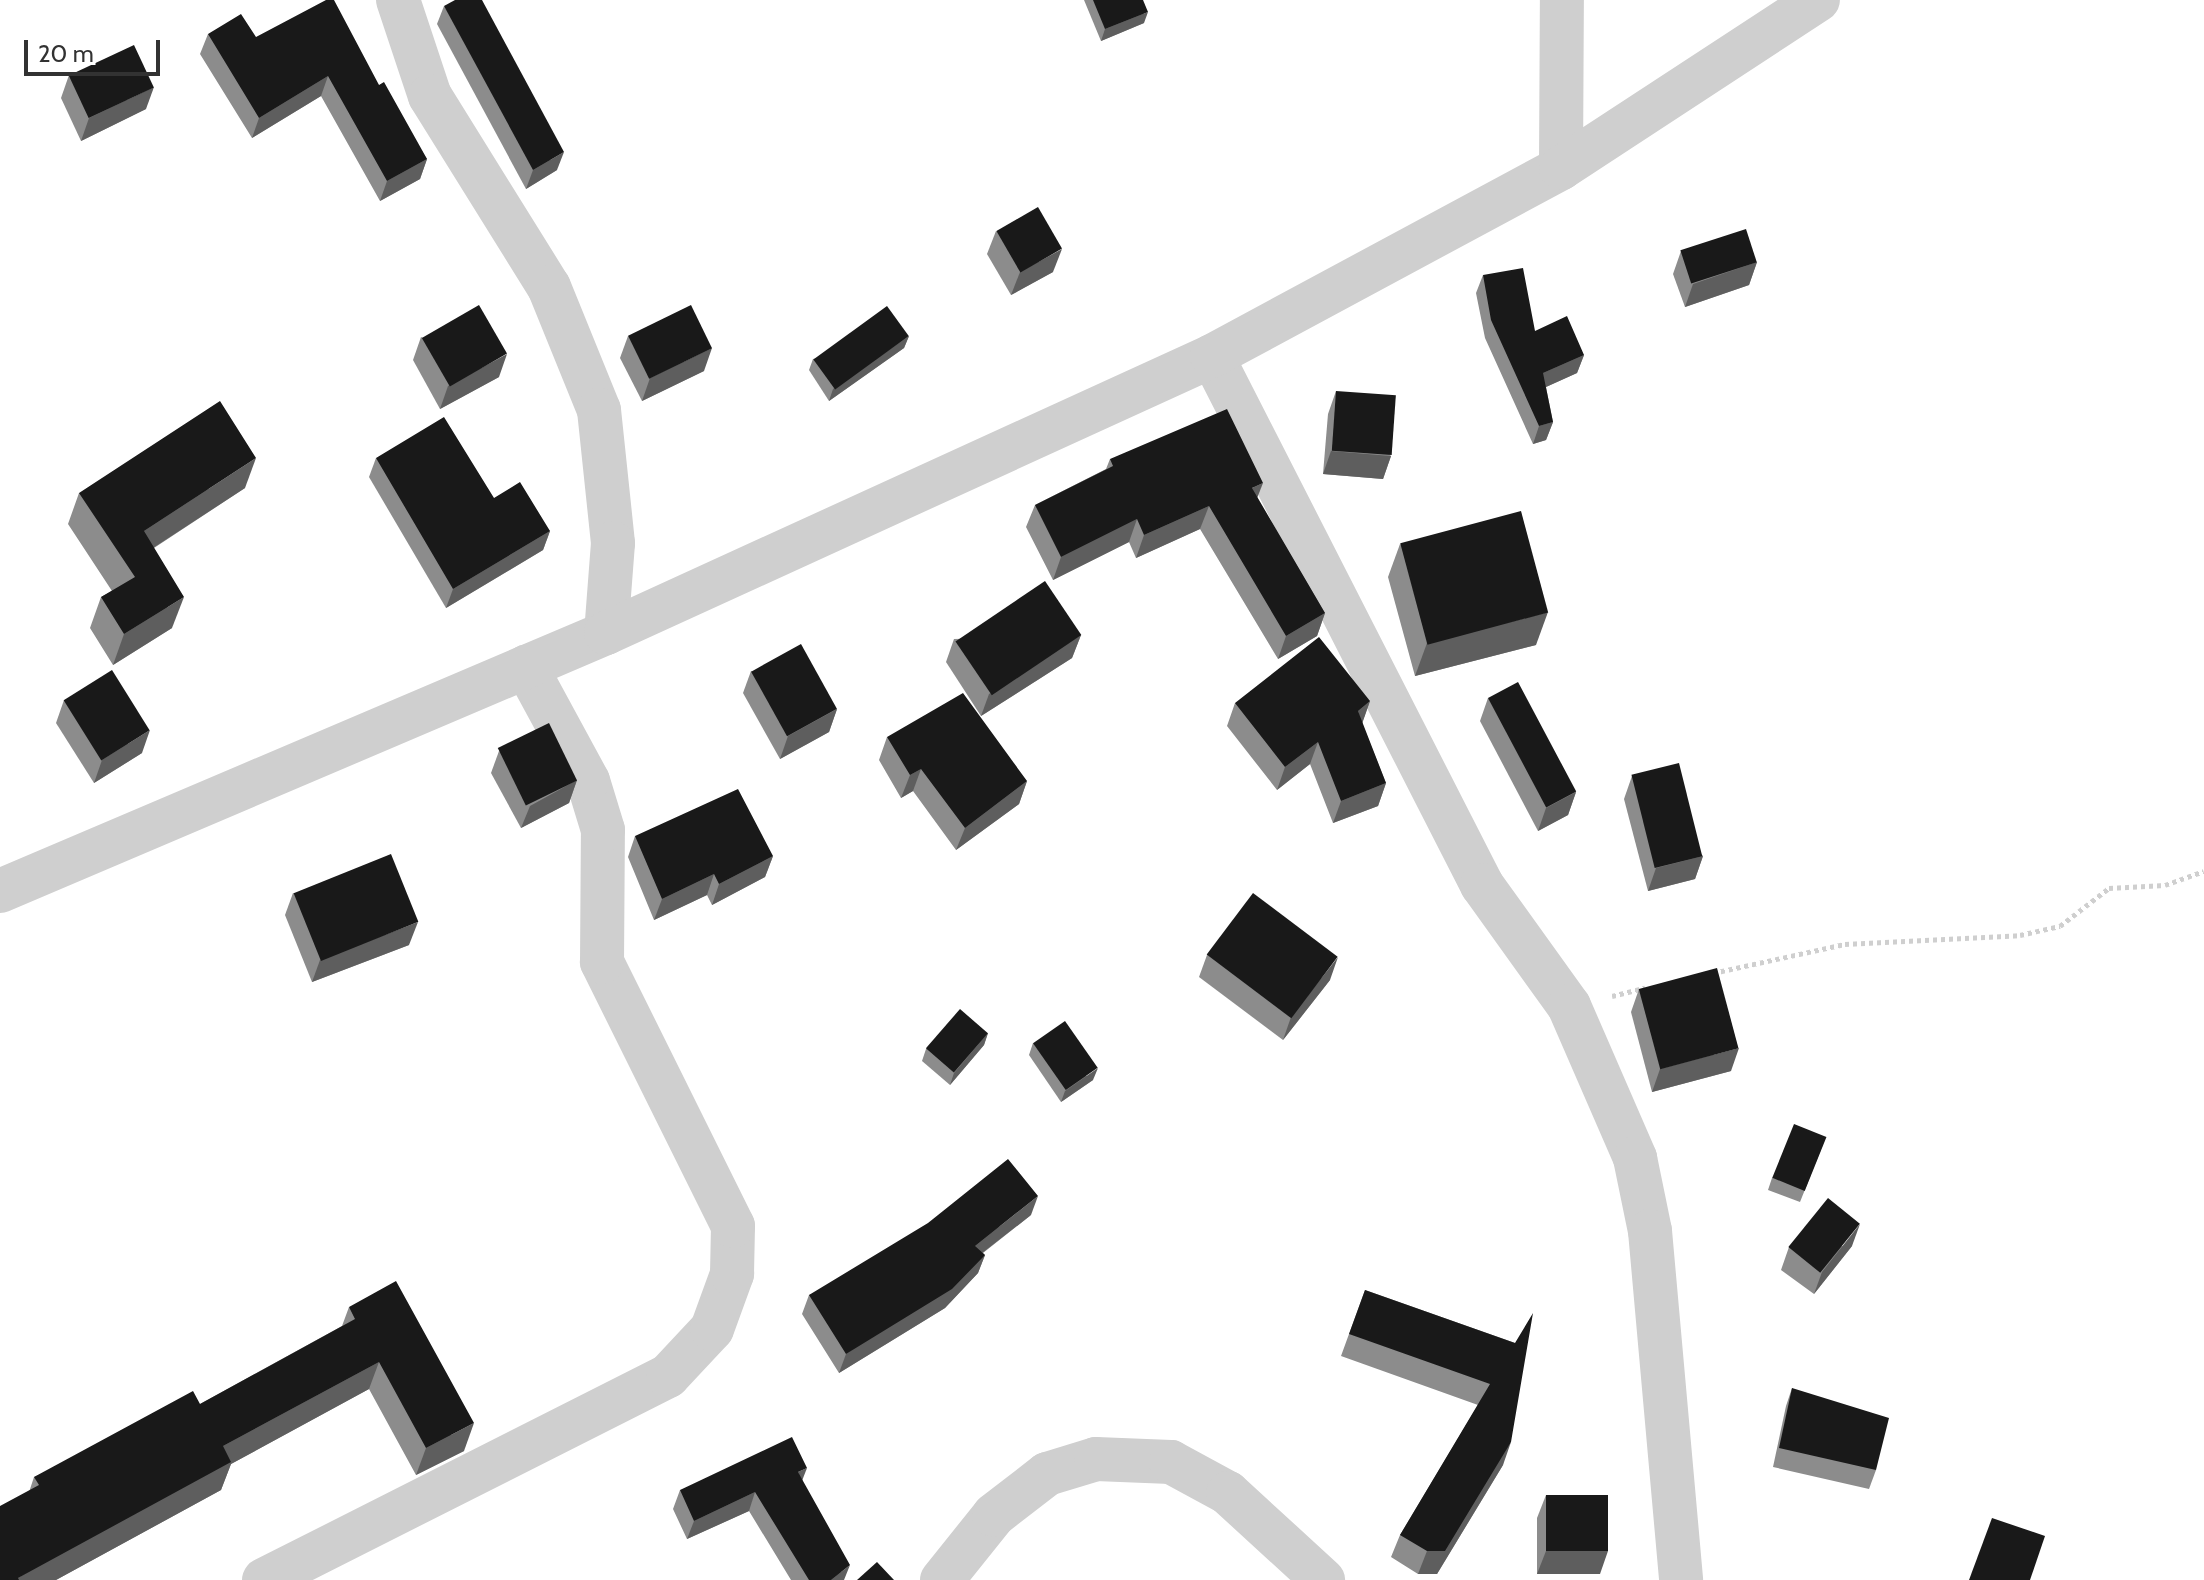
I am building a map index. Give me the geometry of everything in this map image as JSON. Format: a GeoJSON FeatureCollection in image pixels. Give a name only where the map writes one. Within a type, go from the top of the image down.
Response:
{"type":"FeatureCollection","features":[{"type":"Feature","properties":{"kind":"street"},"geometry":{"type":"LineString","coordinates":[[398,0],[430,96],[549,287],[599,410],[613,543],[606,633]]}},
{"type":"Feature","properties":{"kind":"street"},"geometry":{"type":"LineString","coordinates":[[1561,168],[1562,0]]}},
{"type":"Feature","properties":{"kind":"street"},"geometry":{"type":"LineString","coordinates":[[0,891],[606,633],[1212,356],[1561,168],[1818,0]]}},
{"type":"Feature","properties":{"kind":"street"},"geometry":{"type":"LineString","coordinates":[[1212,356],[1482,885],[1569,1006],[1635,1158],[1650,1231],[1681,1580]]}},
{"type":"Feature","properties":{"kind":"street"},"geometry":{"type":"LineString","coordinates":[[264,1580],[668,1376],[712,1329],[732,1274],[733,1226],[602,962],[603,830],[588,781],[526,667]]}},
{"type":"Feature","properties":{"kind":"street"},"geometry":{"type":"LineString","coordinates":[[942,1580],[994,1515],[1047,1474],[1096,1459],[1171,1462],[1228,1493],[1323,1580]]}},
{"type":"Feature","properties":{"kind":"path"},"geometry":{"type":"LineString","coordinates":[[1699,976],[1845,944],[2020,935],[2060,926],[2109,888],[2165,885],[2204,871]]}},
{"type":"Feature","properties":{"kind":"path"},"geometry":{"type":"LineString","coordinates":[[1569,1006],[1656,986]]}},
{"type":"Feature","properties":{"kind":"building"},"geometry":{"type":"Polygon","coordinates":[[[326,0],[334,0],[379,85],[384,82],[427,159],[387,181],[328,76],[259,118],[208,34],[241,14],[256,37],[326,0]]]}},
{"type":"Feature","properties":{"kind":"building"},"geometry":{"type":"Polygon","coordinates":[[[455,0],[482,0],[564,152],[533,170],[444,6],[455,0]]]}},
{"type":"Feature","properties":{"kind":"building"},"geometry":{"type":"Polygon","coordinates":[[[1093,0],[1143,0],[1148,12],[1105,29],[1093,0]]]}},
{"type":"Feature","properties":{"kind":"building"},"geometry":{"type":"Polygon","coordinates":[[[134,45],[154,88],[89,118],[69,75],[134,45]]]}},
{"type":"Feature","properties":{"kind":"building"},"geometry":{"type":"Polygon","coordinates":[[[1038,207],[1062,249],[1020,273],[996,231],[1038,207]]]}},
{"type":"Feature","properties":{"kind":"building"},"geometry":{"type":"Polygon","coordinates":[[[1746,229],[1757,262],[1691,284],[1680,250],[1746,229]]]}},
{"type":"Feature","properties":{"kind":"building"},"geometry":{"type":"Polygon","coordinates":[[[1523,268],[1535,331],[1567,316],[1584,355],[1543,373],[1553,422],[1539,426],[1491,320],[1483,275],[1523,268]]]}},
{"type":"Feature","properties":{"kind":"building"},"geometry":{"type":"Polygon","coordinates":[[[479,305],[507,353],[450,386],[422,338],[479,305]]]}},
{"type":"Feature","properties":{"kind":"building"},"geometry":{"type":"Polygon","coordinates":[[[691,305],[712,348],[649,379],[628,336],[691,305]]]}},
{"type":"Feature","properties":{"kind":"building"},"geometry":{"type":"Polygon","coordinates":[[[887,306],[909,336],[835,389],[813,359],[887,306]]]}},
{"type":"Feature","properties":{"kind":"building"},"geometry":{"type":"Polygon","coordinates":[[[1336,391],[1396,395],[1392,455],[1332,451],[1336,391]]]}},
{"type":"Feature","properties":{"kind":"building"},"geometry":{"type":"Polygon","coordinates":[[[220,401],[256,458],[144,531],[184,597],[124,634],[101,597],[135,577],[79,493],[220,401]]]}},
{"type":"Feature","properties":{"kind":"building"},"geometry":{"type":"Polygon","coordinates":[[[1227,409],[1263,483],[1252,488],[1325,613],[1286,636],[1209,506],[1144,535],[1137,519],[1061,557],[1035,505],[1113,466],[1110,459],[1227,409]]]}},
{"type":"Feature","properties":{"kind":"building"},"geometry":{"type":"Polygon","coordinates":[[[444,417],[494,498],[520,482],[550,531],[453,589],[376,458],[444,417]]]}},
{"type":"Feature","properties":{"kind":"building"},"geometry":{"type":"Polygon","coordinates":[[[1521,511],[1548,612],[1427,645],[1400,543],[1521,511]]]}},
{"type":"Feature","properties":{"kind":"building"},"geometry":{"type":"Polygon","coordinates":[[[1045,581],[1081,635],[992,695],[955,641],[1045,581]]]}},
{"type":"Feature","properties":{"kind":"building"},"geometry":{"type":"Polygon","coordinates":[[[1319,637],[1370,701],[1358,711],[1386,783],[1341,801],[1318,742],[1285,767],[1235,703],[1319,637]]]}},
{"type":"Feature","properties":{"kind":"building"},"geometry":{"type":"Polygon","coordinates":[[[801,644],[837,709],[787,736],[751,672],[801,644]]]}},
{"type":"Feature","properties":{"kind":"building"},"geometry":{"type":"Polygon","coordinates":[[[112,670],[150,730],[101,760],[64,700],[112,670]]]}},
{"type":"Feature","properties":{"kind":"building"},"geometry":{"type":"Polygon","coordinates":[[[1518,682],[1576,791],[1546,807],[1488,698],[1518,682]]]}},
{"type":"Feature","properties":{"kind":"building"},"geometry":{"type":"Polygon","coordinates":[[[963,693],[1027,781],[965,828],[921,769],[910,775],[887,737],[963,693]]]}},
{"type":"Feature","properties":{"kind":"building"},"geometry":{"type":"Polygon","coordinates":[[[549,723],[577,781],[526,806],[498,748],[549,723]]]}},
{"type":"Feature","properties":{"kind":"building"},"geometry":{"type":"Polygon","coordinates":[[[1679,763],[1702,856],[1655,868],[1631,775],[1679,763]]]}},
{"type":"Feature","properties":{"kind":"building"},"geometry":{"type":"Polygon","coordinates":[[[738,789],[773,856],[719,884],[714,874],[662,899],[635,836],[738,789]]]}},
{"type":"Feature","properties":{"kind":"building"},"geometry":{"type":"Polygon","coordinates":[[[391,854],[418,922],[321,961],[294,893],[391,854]]]}},
{"type":"Feature","properties":{"kind":"building"},"geometry":{"type":"Polygon","coordinates":[[[1253,893],[1338,957],[1291,1018],[1207,954],[1253,893]]]}},
{"type":"Feature","properties":{"kind":"building"},"geometry":{"type":"Polygon","coordinates":[[[1717,968],[1738,1048],[1660,1069],[1639,989],[1717,968]]]}},
{"type":"Feature","properties":{"kind":"building"},"geometry":{"type":"Polygon","coordinates":[[[960,1009],[988,1033],[954,1073],[926,1048],[960,1009]]]}},
{"type":"Feature","properties":{"kind":"building"},"geometry":{"type":"Polygon","coordinates":[[[1065,1021],[1098,1068],[1066,1090],[1033,1043],[1065,1021]]]}},
{"type":"Feature","properties":{"kind":"building"},"geometry":{"type":"Polygon","coordinates":[[[1794,1124],[1826,1137],[1805,1191],[1772,1178],[1794,1124]]]}},
{"type":"Feature","properties":{"kind":"building"},"geometry":{"type":"Polygon","coordinates":[[[1008,1159],[1038,1196],[975,1246],[985,1255],[952,1289],[846,1354],[809,1295],[928,1223],[1008,1159]]]}},
{"type":"Feature","properties":{"kind":"building"},"geometry":{"type":"Polygon","coordinates":[[[1828,1198],[1860,1224],[1820,1273],[1788,1247],[1828,1198]]]}},
{"type":"Feature","properties":{"kind":"building"},"geometry":{"type":"Polygon","coordinates":[[[396,1281],[474,1423],[426,1448],[379,1362],[223,1446],[231,1462],[19,1580],[0,1580],[0,1506],[39,1485],[34,1477],[193,1391],[200,1404],[355,1319],[349,1307],[396,1281]]]}},
{"type":"Feature","properties":{"kind":"building"},"geometry":{"type":"Polygon","coordinates":[[[1365,1290],[1515,1343],[1533,1313],[1511,1442],[1445,1551],[1427,1551],[1400,1535],[1490,1384],[1349,1334],[1365,1290]]]}},
{"type":"Feature","properties":{"kind":"building"},"geometry":{"type":"Polygon","coordinates":[[[1792,1388],[1889,1418],[1876,1470],[1779,1448],[1792,1388]]]}},
{"type":"Feature","properties":{"kind":"building"},"geometry":{"type":"Polygon","coordinates":[[[792,1437],[807,1468],[798,1472],[850,1565],[831,1580],[809,1580],[755,1492],[694,1521],[680,1490],[792,1437]]]}},
{"type":"Feature","properties":{"kind":"building"},"geometry":{"type":"Polygon","coordinates":[[[1546,1495],[1608,1495],[1608,1551],[1546,1551],[1546,1495]]]}},
{"type":"Feature","properties":{"kind":"building"},"geometry":{"type":"Polygon","coordinates":[[[1992,1518],[2045,1536],[2030,1580],[1969,1580],[1992,1518]]]}},
{"type":"Feature","properties":{"kind":"building"},"geometry":{"type":"Polygon","coordinates":[[[877,1562],[894,1580],[857,1580],[877,1562]]]}}]}
